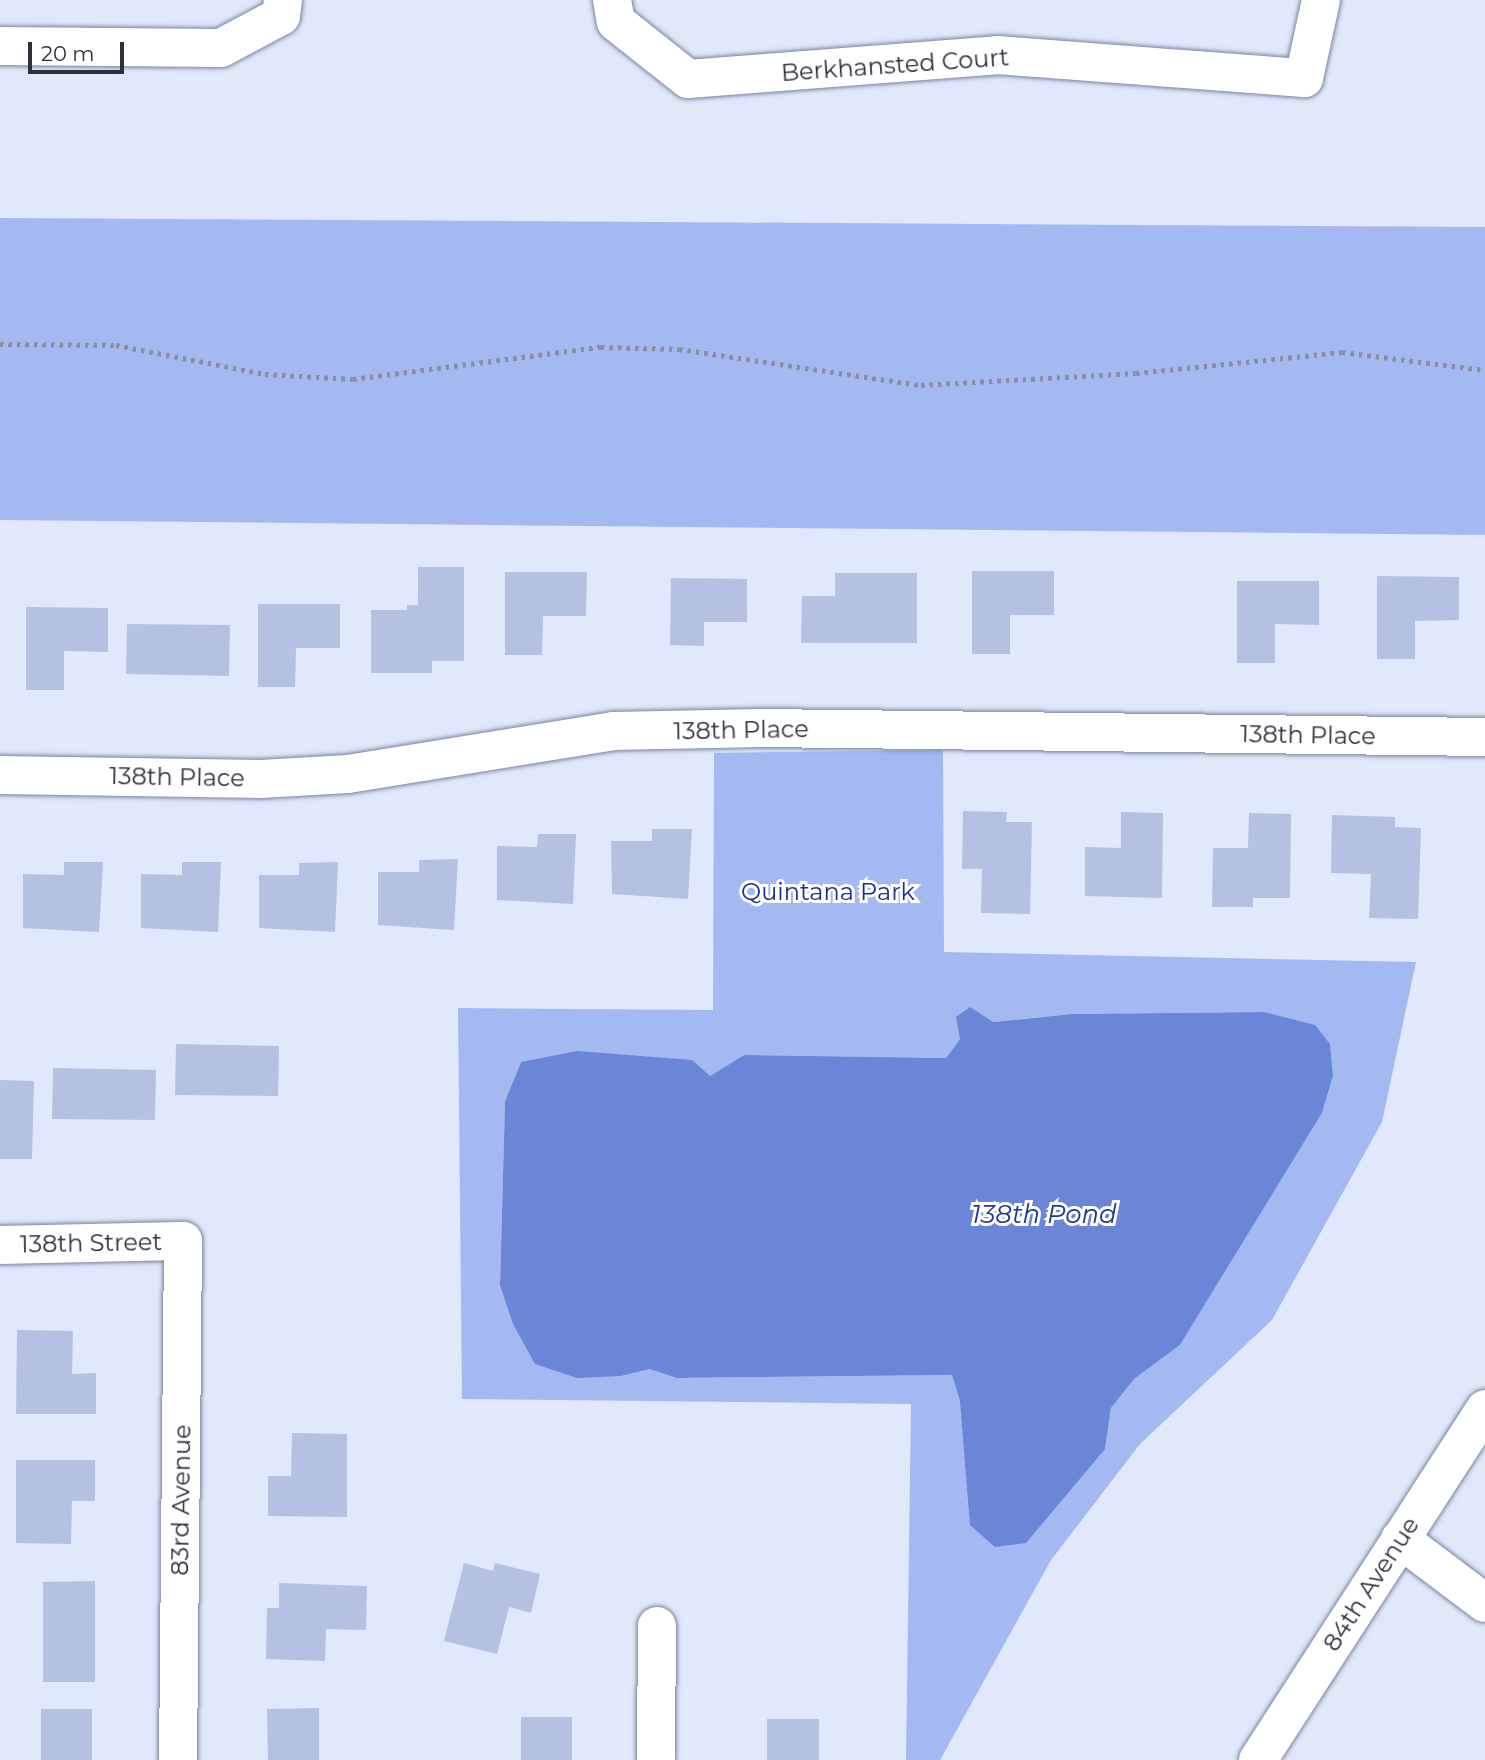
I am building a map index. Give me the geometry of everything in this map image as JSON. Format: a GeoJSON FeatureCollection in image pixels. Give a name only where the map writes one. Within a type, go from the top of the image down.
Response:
{"type":"FeatureCollection","features":[{"type":"Feature","properties":{"kind":"street"},"geometry":{"type":"LineString","coordinates":[[0,46],[221,48],[281,16],[283,0]]}},
{"type":"Feature","properties":{"kind":"street","name":"Berkhansted Court"},"geometry":{"type":"LineString","coordinates":[[612,0],[615,22],[688,79],[996,55],[1304,78],[1321,0]]}},
{"type":"Feature","properties":{"kind":"street","name":"138th Place"},"geometry":{"type":"LineString","coordinates":[[0,775],[261,779],[348,774],[613,732],[667,730],[1485,737]]}},
{"type":"Feature","properties":{"kind":"street","name":"138th Street"},"geometry":{"type":"LineString","coordinates":[[0,1245],[183,1241]]}},
{"type":"Feature","properties":{"kind":"street","name":"83rd Avenue"},"geometry":{"type":"LineString","coordinates":[[178,1760],[183,1241]]}},
{"type":"Feature","properties":{"kind":"street","name":"84th Avenue"},"geometry":{"type":"LineString","coordinates":[[1258,1760],[1485,1409]]}},
{"type":"Feature","properties":{"kind":"street"},"geometry":{"type":"LineString","coordinates":[[1400,1539],[1485,1603]]}},
{"type":"Feature","properties":{"kind":"street"},"geometry":{"type":"LineString","coordinates":[[656,1760],[657,1626]]}},
{"type":"Feature","properties":{"kind":"path"},"geometry":{"type":"LineString","coordinates":[[0,344],[116,345],[265,374],[353,379],[601,346],[678,349],[921,385],[1136,373],[1342,352],[1485,370]]}},
{"type":"Feature","properties":{"kind":"green space"},"geometry":{"type":"Polygon","coordinates":[[[0,218],[1485,227],[1485,535],[0,520],[0,218]]]}},
{"type":"Feature","properties":{"kind":"green space","name":"Quintana Park"},"geometry":{"type":"Polygon","coordinates":[[[943,750],[944,952],[1416,962],[1382,1122],[1272,1320],[1140,1444],[1051,1560],[940,1760],[906,1760],[911,1404],[462,1399],[458,1008],[713,1010],[714,753],[943,750]],[[1264,1012],[1072,1014],[992,1022],[960,1039],[946,1058],[744,1055],[710,1076],[521,1062],[505,1101],[500,1285],[649,1369],[677,1378],[952,1375],[960,1401],[1105,1449],[1111,1408],[1134,1379],[1180,1345],[1322,1113],[1333,1076],[1264,1012]]]}},
{"type":"Feature","properties":{"kind":"water","name":"138th Pond"},"geometry":{"type":"Polygon","coordinates":[[[970,1007],[993,1022],[1072,1014],[1264,1012],[1315,1025],[1330,1044],[1333,1076],[1322,1113],[1180,1345],[1134,1379],[1111,1408],[1105,1449],[1026,1543],[995,1547],[970,1525],[960,1401],[952,1375],[677,1378],[649,1369],[621,1376],[577,1378],[535,1364],[513,1324],[500,1285],[505,1101],[521,1062],[577,1051],[692,1060],[710,1076],[744,1055],[946,1058],[960,1039],[956,1017],[970,1007]]]}},
{"type":"Feature","properties":{"kind":"building"},"geometry":{"type":"Polygon","coordinates":[[[418,567],[464,567],[464,661],[432,661],[432,673],[371,673],[371,610],[407,610],[407,605],[418,605],[418,567]]]}},
{"type":"Feature","properties":{"kind":"building"},"geometry":{"type":"Polygon","coordinates":[[[972,571],[1054,571],[1054,615],[1010,615],[1010,654],[972,654],[972,571]]]}},
{"type":"Feature","properties":{"kind":"building"},"geometry":{"type":"Polygon","coordinates":[[[505,572],[587,572],[586,616],[543,616],[542,655],[505,655],[505,572]]]}},
{"type":"Feature","properties":{"kind":"building"},"geometry":{"type":"Polygon","coordinates":[[[835,573],[917,573],[917,643],[801,643],[802,596],[835,596],[835,573]]]}},
{"type":"Feature","properties":{"kind":"building"},"geometry":{"type":"Polygon","coordinates":[[[1377,576],[1459,577],[1459,620],[1415,621],[1415,659],[1377,659],[1377,576]]]}},
{"type":"Feature","properties":{"kind":"building"},"geometry":{"type":"Polygon","coordinates":[[[671,578],[747,579],[747,622],[704,622],[704,646],[670,645],[671,578]]]}},
{"type":"Feature","properties":{"kind":"building"},"geometry":{"type":"Polygon","coordinates":[[[1237,581],[1319,581],[1319,625],[1275,624],[1275,663],[1237,663],[1237,581]]]}},
{"type":"Feature","properties":{"kind":"building"},"geometry":{"type":"Polygon","coordinates":[[[258,604],[340,604],[340,648],[296,648],[295,687],[258,687],[258,604]]]}},
{"type":"Feature","properties":{"kind":"building"},"geometry":{"type":"Polygon","coordinates":[[[26,607],[108,608],[108,652],[64,651],[64,690],[26,690],[26,607]]]}},
{"type":"Feature","properties":{"kind":"building"},"geometry":{"type":"Polygon","coordinates":[[[127,624],[230,625],[229,676],[126,674],[127,624]]]}},
{"type":"Feature","properties":{"kind":"building"},"geometry":{"type":"Polygon","coordinates":[[[963,811],[1007,812],[1006,822],[1032,822],[1030,914],[981,913],[982,869],[962,869],[963,811]]]}},
{"type":"Feature","properties":{"kind":"building"},"geometry":{"type":"Polygon","coordinates":[[[1121,812],[1163,813],[1162,898],[1085,896],[1085,847],[1121,848],[1121,812]]]}},
{"type":"Feature","properties":{"kind":"building"},"geometry":{"type":"Polygon","coordinates":[[[1249,813],[1291,814],[1290,898],[1253,898],[1253,907],[1212,907],[1213,848],[1248,848],[1249,813]]]}},
{"type":"Feature","properties":{"kind":"building"},"geometry":{"type":"Polygon","coordinates":[[[1332,815],[1395,817],[1395,827],[1421,828],[1418,919],[1369,918],[1371,874],[1331,873],[1332,815]]]}},
{"type":"Feature","properties":{"kind":"building"},"geometry":{"type":"Polygon","coordinates":[[[652,829],[692,829],[688,899],[612,894],[611,841],[652,841],[652,829]]]}},
{"type":"Feature","properties":{"kind":"building"},"geometry":{"type":"Polygon","coordinates":[[[538,834],[576,834],[573,904],[497,900],[497,846],[537,847],[538,834]]]}},
{"type":"Feature","properties":{"kind":"building"},"geometry":{"type":"Polygon","coordinates":[[[458,859],[454,930],[378,925],[378,872],[419,872],[419,860],[458,859]]]}},
{"type":"Feature","properties":{"kind":"building"},"geometry":{"type":"Polygon","coordinates":[[[64,862],[103,862],[99,932],[23,928],[23,874],[64,875],[64,862]]]}},
{"type":"Feature","properties":{"kind":"building"},"geometry":{"type":"Polygon","coordinates":[[[182,862],[221,862],[218,932],[141,928],[141,874],[182,875],[182,862]]]}},
{"type":"Feature","properties":{"kind":"building"},"geometry":{"type":"Polygon","coordinates":[[[338,862],[335,932],[259,928],[259,875],[299,875],[299,863],[338,862]]]}},
{"type":"Feature","properties":{"kind":"building"},"geometry":{"type":"Polygon","coordinates":[[[176,1044],[279,1046],[278,1096],[175,1095],[176,1044]]]}},
{"type":"Feature","properties":{"kind":"building"},"geometry":{"type":"Polygon","coordinates":[[[53,1068],[156,1070],[155,1120],[52,1119],[53,1068]]]}},
{"type":"Feature","properties":{"kind":"building"},"geometry":{"type":"Polygon","coordinates":[[[0,1080],[34,1081],[32,1159],[0,1159],[0,1080]]]}},
{"type":"Feature","properties":{"kind":"building"},"geometry":{"type":"Polygon","coordinates":[[[17,1330],[73,1331],[72,1374],[96,1373],[96,1414],[16,1414],[17,1330]]]}},
{"type":"Feature","properties":{"kind":"building"},"geometry":{"type":"Polygon","coordinates":[[[292,1433],[347,1434],[347,1517],[268,1516],[268,1476],[291,1476],[292,1433]]]}},
{"type":"Feature","properties":{"kind":"building"},"geometry":{"type":"Polygon","coordinates":[[[16,1460],[95,1460],[95,1501],[72,1501],[71,1544],[16,1543],[16,1460]]]}},
{"type":"Feature","properties":{"kind":"building"},"geometry":{"type":"Polygon","coordinates":[[[464,1563],[493,1571],[495,1563],[540,1574],[531,1613],[509,1607],[497,1654],[444,1641],[464,1563]]]}},
{"type":"Feature","properties":{"kind":"building"},"geometry":{"type":"Polygon","coordinates":[[[95,1581],[95,1682],[43,1682],[43,1582],[95,1581]]]}},
{"type":"Feature","properties":{"kind":"building"},"geometry":{"type":"Polygon","coordinates":[[[279,1583],[367,1586],[366,1630],[326,1629],[325,1661],[266,1659],[267,1608],[279,1608],[279,1583]]]}},
{"type":"Feature","properties":{"kind":"building"},"geometry":{"type":"Polygon","coordinates":[[[319,1708],[319,1760],[268,1760],[267,1709],[319,1708]]]}},
{"type":"Feature","properties":{"kind":"building"},"geometry":{"type":"Polygon","coordinates":[[[41,1709],[92,1709],[92,1760],[41,1760],[41,1709]]]}},
{"type":"Feature","properties":{"kind":"building"},"geometry":{"type":"Polygon","coordinates":[[[521,1717],[572,1717],[572,1760],[521,1760],[521,1717]]]}},
{"type":"Feature","properties":{"kind":"building"},"geometry":{"type":"Polygon","coordinates":[[[767,1719],[819,1719],[819,1760],[767,1760],[767,1719]]]}}]}
